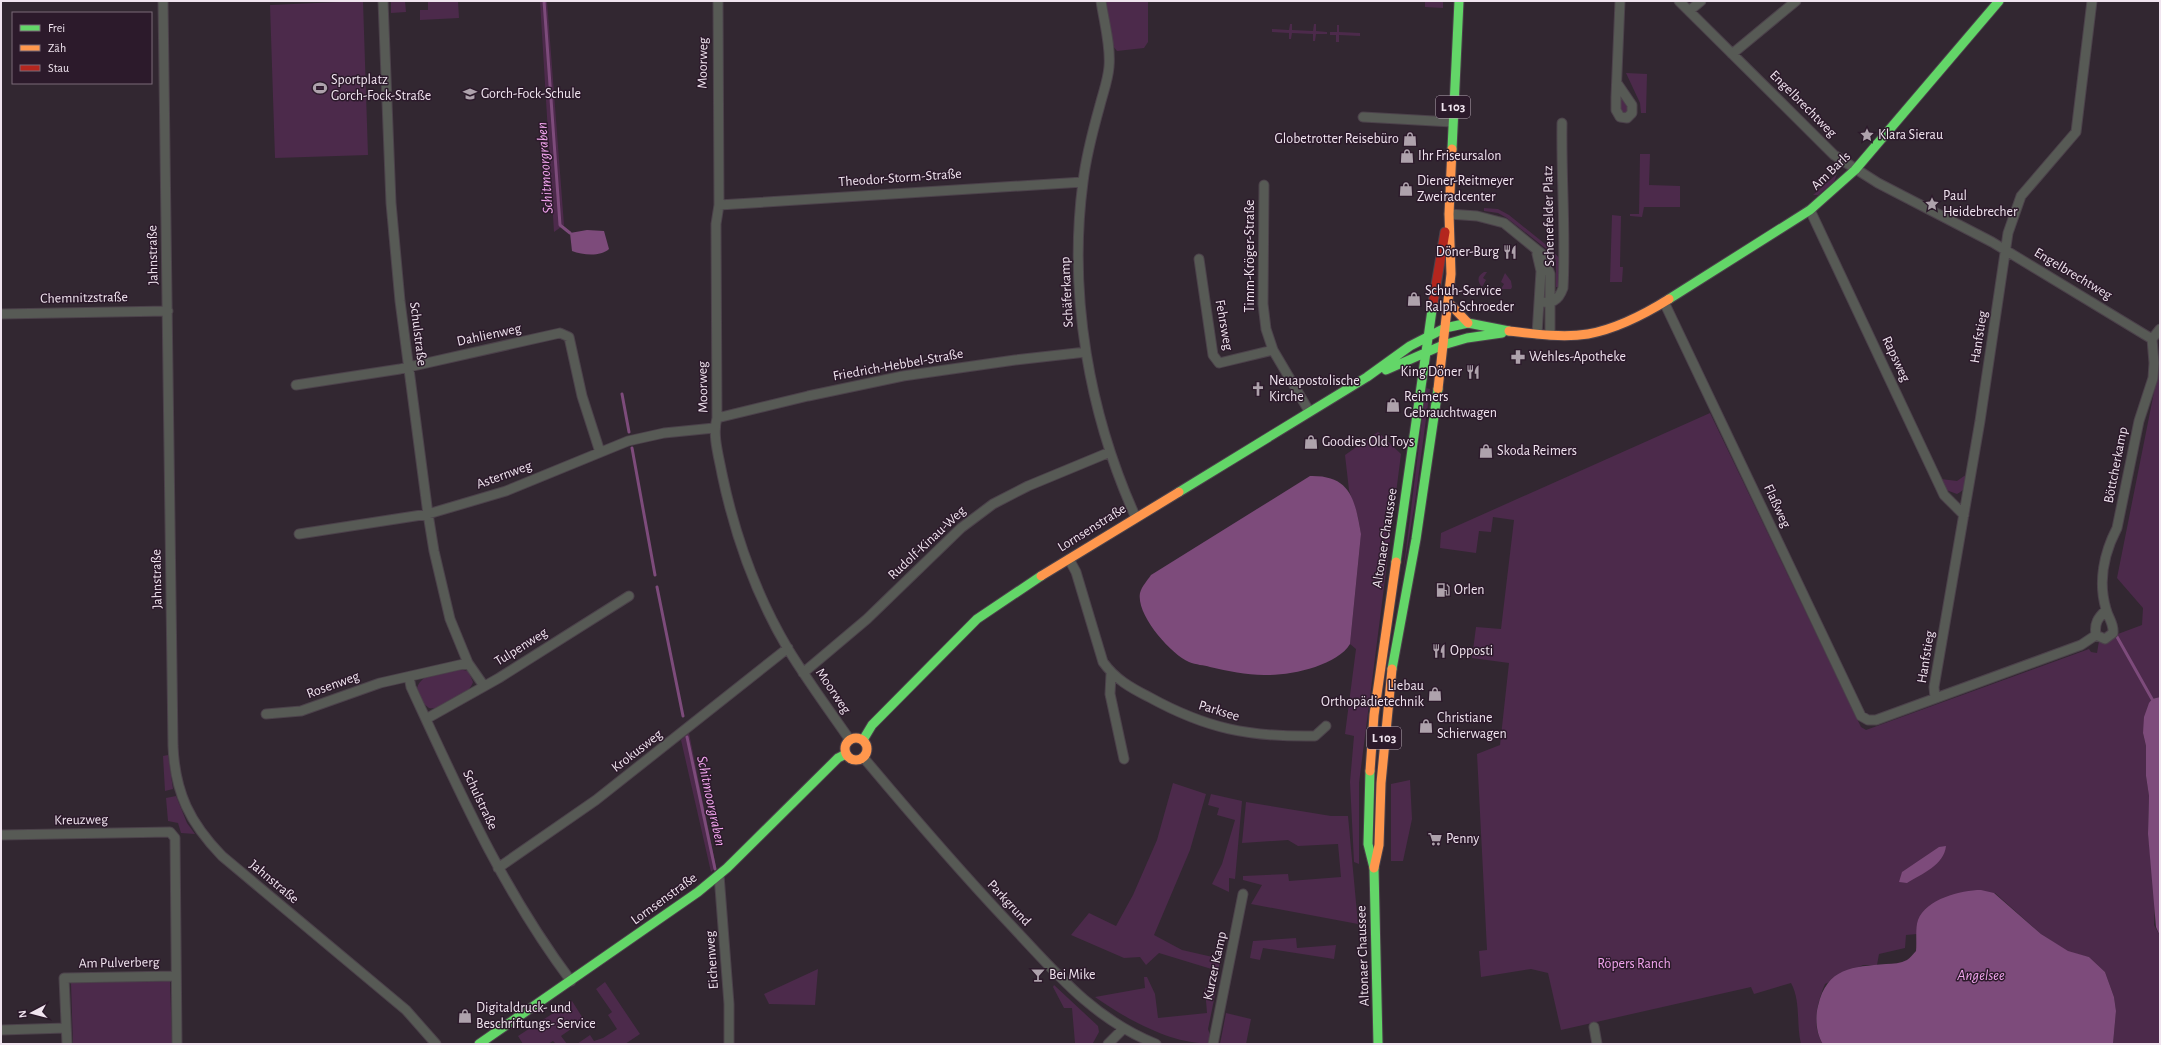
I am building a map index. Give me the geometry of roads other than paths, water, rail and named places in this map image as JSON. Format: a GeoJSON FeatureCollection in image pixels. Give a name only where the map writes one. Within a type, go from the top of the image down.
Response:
{"type":"FeatureCollection","features":[{"type":"Feature","properties":{"kind":"street","name":"Jahnstraße"},"geometry":{"type":"LineString","coordinates":[[163,1],[173,746],[176,773],[186,808],[204,838],[222,856],[406,1010],[418,1021],[436,1044]]}},
{"type":"Feature","properties":{"kind":"street","name":"Schulstraße"},"geometry":{"type":"LineString","coordinates":[[383,1],[388,173],[400,301],[428,514],[434,551],[450,619],[468,663],[484,686]]}},
{"type":"Feature","properties":{"kind":"street","name":"Moorweg"},"geometry":{"type":"LineString","coordinates":[[718,1],[717,147],[719,205],[716,224],[717,418],[714,428],[728,504],[738,539],[756,584],[788,648],[803,673],[850,740]]}},
{"type":"Feature","properties":{"kind":"street","name":"Schäferkamp"},"geometry":{"type":"LineString","coordinates":[[1101,1],[1109,59],[1108,72],[1089,148],[1083,182],[1080,216],[1079,272],[1086,352],[1101,423],[1110,452],[1136,518]]}},
{"type":"Feature","properties":{"kind":"street","name":"Altonaer Chaussee"},"geometry":{"type":"LineString","coordinates":[[1374,868],[1379,845],[1383,751],[1390,676],[1416,539],[1448,302],[1452,261],[1449,214],[1452,122],[1459,1]]}},
{"type":"Feature","properties":{"kind":"street"},"geometry":{"type":"LineString","coordinates":[[1616,83],[1620,1]]}},
{"type":"Feature","properties":{"kind":"street","name":"Engelbrechtweg"},"geometry":{"type":"LineString","coordinates":[[1678,1],[1834,155],[1855,170],[2006,250],[2152,339]]}},
{"type":"Feature","properties":{"kind":"street"},"geometry":{"type":"LineString","coordinates":[[1689,11],[1701,1]]}},
{"type":"Feature","properties":{"kind":"street"},"geometry":{"type":"LineString","coordinates":[[1732,54],[1796,1]]}},
{"type":"Feature","properties":{"kind":"street","name":"Am Barls"},"geometry":{"type":"LineString","coordinates":[[1664,302],[1810,210],[1855,170],[1999,1]]}},
{"type":"Feature","properties":{"kind":"street","name":"Hanfstieg"},"geometry":{"type":"LineString","coordinates":[[1935,698],[1934,687],[1964,515],[2008,233],[2021,196],[2076,132],[2092,1]]}},
{"type":"Feature","properties":{"kind":"street"},"geometry":{"type":"LineString","coordinates":[[1363,117],[1452,122]]}},
{"type":"Feature","properties":{"kind":"street","name":"Schenefelder Platz"},"geometry":{"type":"LineString","coordinates":[[1551,303],[1560,296],[1563,288],[1565,237],[1562,178],[1562,122]]}},
{"type":"Feature","properties":{"kind":"street","name":"Theodor-Storm-Straße"},"geometry":{"type":"LineString","coordinates":[[719,205],[1083,182]]}},
{"type":"Feature","properties":{"kind":"street","name":"Timm-Kröger-Straße"},"geometry":{"type":"LineString","coordinates":[[1264,185],[1263,304],[1266,329],[1273,350],[1309,411]]}},
{"type":"Feature","properties":{"kind":"street","name":"Rapsweg"},"geometry":{"type":"LineString","coordinates":[[1810,210],[1944,495],[1964,515]]}},
{"type":"Feature","properties":{"kind":"street","name":"Altonaer Chaussee"},"geometry":{"type":"LineString","coordinates":[[1378,1044],[1378,974],[1374,868],[1368,844],[1369,781],[1374,715],[1439,260],[1449,214]]}},
{"type":"Feature","properties":{"kind":"street","name":"Schenefelder Platz"},"geometry":{"type":"LineString","coordinates":[[1449,214],[1498,220],[1504,223],[1542,254],[1550,274],[1550,334]]}},
{"type":"Feature","properties":{"kind":"street","name":"Schenefelder Platz"},"geometry":{"type":"LineString","coordinates":[[1534,247],[1540,262],[1537,334]]}},
{"type":"Feature","properties":{"kind":"street","name":"Fehrsweg"},"geometry":{"type":"LineString","coordinates":[[1199,259],[1213,355],[1219,363],[1273,350]]}},
{"type":"Feature","properties":{"kind":"street"},"geometry":{"type":"LineString","coordinates":[[1448,302],[1468,323]]}},
{"type":"Feature","properties":{"kind":"street"},"geometry":{"type":"LineString","coordinates":[[1538,302],[1551,303]]}},
{"type":"Feature","properties":{"kind":"street"},"geometry":{"type":"LineString","coordinates":[[1445,328],[1468,323],[1510,331],[1537,334],[1587,334],[1611,328],[1664,302]]}},
{"type":"Feature","properties":{"kind":"street","name":"Flaßweg"},"geometry":{"type":"LineString","coordinates":[[1664,302],[1861,716],[1868,720]]}},
{"type":"Feature","properties":{"kind":"street","name":"Chemnitzstraße"},"geometry":{"type":"LineString","coordinates":[[1,314],[168,311]]}},
{"type":"Feature","properties":{"kind":"street","name":"Lornsenstraße"},"geometry":{"type":"LineString","coordinates":[[863,740],[872,725],[977,619],[1026,585],[1367,377],[1429,335],[1445,328]]}},
{"type":"Feature","properties":{"kind":"street"},"geometry":{"type":"LineString","coordinates":[[2152,339],[2160,329]]}},
{"type":"Feature","properties":{"kind":"street"},"geometry":{"type":"LineString","coordinates":[[1429,335],[1443,345],[1467,338],[1510,331]]}},
{"type":"Feature","properties":{"kind":"street","name":"Dahlienweg"},"geometry":{"type":"LineString","coordinates":[[296,385],[409,367],[560,333],[569,337],[587,417],[600,452]]}},
{"type":"Feature","properties":{"kind":"street","name":"Böttcherkamp"},"geometry":{"type":"LineString","coordinates":[[1868,720],[1876,720],[2080,645],[2096,635],[2105,639],[2113,633],[2114,626],[2106,610],[2102,574],[2110,542],[2117,528],[2139,421],[2153,378],[2154,363],[2152,339]]}},
{"type":"Feature","properties":{"kind":"street","name":"Lornsenstraße"},"geometry":{"type":"LineString","coordinates":[[1367,377],[1443,345]]}},
{"type":"Feature","properties":{"kind":"street","name":"Friedrich-Hebbel-Straße"},"geometry":{"type":"LineString","coordinates":[[717,418],[808,396],[903,376],[1015,360],[1086,352]]}},
{"type":"Feature","properties":{"kind":"street","name":"Asternweg"},"geometry":{"type":"LineString","coordinates":[[299,534],[428,514],[506,491],[600,452],[652,435],[714,428]]}},
{"type":"Feature","properties":{"kind":"street","name":"Rudolf-Kinau-Weg"},"geometry":{"type":"LineString","coordinates":[[803,673],[867,619],[960,528],[993,504],[1028,486],[1110,452]]}},
{"type":"Feature","properties":{"kind":"street","name":"Parksee"},"geometry":{"type":"LineString","coordinates":[[1069,559],[1076,572],[1103,662],[1111,674],[1134,689],[1177,713],[1237,732],[1257,735],[1315,736],[1326,726]]}},
{"type":"Feature","properties":{"kind":"street","name":"Tulpenweg"},"geometry":{"type":"LineString","coordinates":[[426,719],[484,686],[629,596]]}},
{"type":"Feature","properties":{"kind":"street"},"geometry":{"type":"LineString","coordinates":[[2096,635],[2094,627],[2098,619],[2106,610]]}},
{"type":"Feature","properties":{"kind":"street","name":"Krokusweg"},"geometry":{"type":"LineString","coordinates":[[498,868],[596,800],[788,648]]}},
{"type":"Feature","properties":{"kind":"street"},"geometry":{"type":"LineString","coordinates":[[409,676],[468,663]]}},
{"type":"Feature","properties":{"kind":"street"},"geometry":{"type":"LineString","coordinates":[[1111,674],[1110,694],[1124,759]]}},
{"type":"Feature","properties":{"kind":"street","name":"Schulstraße"},"geometry":{"type":"LineString","coordinates":[[409,676],[411,687],[464,801],[498,868],[529,921],[571,981]]}},
{"type":"Feature","properties":{"kind":"street","name":"Rosenweg"},"geometry":{"type":"LineString","coordinates":[[266,714],[300,711],[380,683],[409,676]]}},
{"type":"Feature","properties":{"kind":"street"},"geometry":{"type":"LineString","coordinates":[[856,738],[863,740],[866,750],[863,757],[854,759],[846,754],[845,748],[850,740],[856,738]]}},
{"type":"Feature","properties":{"kind":"street","name":"Lornsenstraße"},"geometry":{"type":"LineString","coordinates":[[479,1044],[675,909],[719,875],[811,783],[838,758],[846,754]]}},
{"type":"Feature","properties":{"kind":"street","name":"Parkgrund"},"geometry":{"type":"LineString","coordinates":[[863,757],[938,847],[1056,974],[1089,1004],[1123,1029],[1156,1044]]}},
{"type":"Feature","properties":{"kind":"street","name":"Kreuzweg"},"geometry":{"type":"LineString","coordinates":[[1,835],[162,832]]}},
{"type":"Feature","properties":{"kind":"street","name":"Am Pulverberg"},"geometry":{"type":"LineString","coordinates":[[162,832],[170,832],[175,838],[178,1044]]}},
{"type":"Feature","properties":{"kind":"street","name":"Eichenweg"},"geometry":{"type":"LineString","coordinates":[[719,875],[729,1004],[729,1044]]}},
{"type":"Feature","properties":{"kind":"street","name":"Kurzer Kamp"},"geometry":{"type":"LineString","coordinates":[[1213,1044],[1243,894]]}},
{"type":"Feature","properties":{"kind":"street","name":"Am Pulverberg"},"geometry":{"type":"LineString","coordinates":[[67,1044],[64,978],[176,976]]}},
{"type":"Feature","properties":{"kind":"street"},"geometry":{"type":"LineString","coordinates":[[1594,1027],[1597,1044]]}},
{"type":"Feature","properties":{"kind":"street"},"geometry":{"type":"LineString","coordinates":[[1,1030],[66,1028]]}},
{"type":"Feature","properties":{"kind":"street"},"geometry":{"type":"LineString","coordinates":[[1108,1044],[1123,1029]]}},
{"type":"Feature","properties":{"kind":"water"},"geometry":{"type":"Polygon","coordinates":[[[587,230],[604,231],[609,249],[605,252],[596,254],[581,254],[572,251],[570,233],[587,230]]]}},
{"type":"Feature","properties":{"kind":"water"},"geometry":{"type":"Polygon","coordinates":[[[1310,476],[1324,477],[1343,485],[1349,492],[1356,510],[1361,534],[1350,644],[1344,652],[1324,664],[1286,674],[1274,675],[1230,671],[1194,664],[1182,658],[1156,633],[1143,612],[1140,602],[1140,593],[1151,575],[1310,476]]]}},
{"type":"Feature","properties":{"kind":"water"},"geometry":{"type":"Polygon","coordinates":[[[2160,697],[2160,936],[2156,927],[2148,834],[2149,796],[2146,776],[2146,746],[2143,733],[2144,717],[2149,703],[2152,699],[2160,697]]]}},
{"type":"Feature","properties":{"kind":"water"},"geometry":{"type":"Polygon","coordinates":[[[1946,846],[1941,859],[1937,864],[1907,883],[1899,882],[1902,872],[1939,847],[1946,846]]]}},
{"type":"Feature","properties":{"kind":"water","name":"Angelsee"},"geometry":{"type":"Polygon","coordinates":[[[1981,890],[1994,893],[2041,934],[2068,951],[2089,957],[2105,972],[2114,997],[2116,1011],[2113,1044],[1823,1044],[1816,1020],[1817,1010],[1822,993],[1828,983],[1835,976],[1852,968],[1897,963],[1907,960],[1916,951],[1918,920],[1928,906],[1954,894],[1981,890]]]}},
{"type":"Feature","properties":{"kind":"waterway","name":"Schitmoorgraben"},"geometry":{"type":"LineString","coordinates":[[544,1],[560,225],[570,233]]}},
{"type":"Feature","properties":{"kind":"waterway","name":"Schitmoorgraben"},"geometry":{"type":"LineString","coordinates":[[622,394],[629,432]]}},
{"type":"Feature","properties":{"kind":"waterway","name":"Schitmoorgraben"},"geometry":{"type":"LineString","coordinates":[[632,448],[655,575]]}},
{"type":"Feature","properties":{"kind":"waterway","name":"Schitmoorgraben"},"geometry":{"type":"LineString","coordinates":[[657,587],[683,716]]}},
{"type":"Feature","properties":{"kind":"waterway"},"geometry":{"type":"LineString","coordinates":[[2116,635],[2152,699]]}},
{"type":"Feature","properties":{"kind":"waterway","name":"Schitmoorgraben"},"geometry":{"type":"LineString","coordinates":[[687,737],[715,869]]}},
{"type":"Feature","properties":{"kind":"place","name":"Sportplatz Gorch-Fock-Straße"},"geometry":{"type":"Point","coordinates":[320,88]}},
{"type":"Feature","properties":{"kind":"place","name":"Gorch-Fock-Schule"},"geometry":{"type":"Point","coordinates":[470,94]}},
{"type":"Feature","properties":{"kind":"place","name":"Klara Sierau"},"geometry":{"type":"Point","coordinates":[1867,135]}},
{"type":"Feature","properties":{"kind":"place","name":"Globetrotter Reisebüro"},"geometry":{"type":"Point","coordinates":[1410,139]}},
{"type":"Feature","properties":{"kind":"place","name":"Ihr Friseursalon"},"geometry":{"type":"Point","coordinates":[1407,156]}},
{"type":"Feature","properties":{"kind":"place","name":"Diener-Reitmeyer Zweiradcenter"},"geometry":{"type":"Point","coordinates":[1406,189]}},
{"type":"Feature","properties":{"kind":"place","name":"Paul Heidebrecher"},"geometry":{"type":"Point","coordinates":[1932,204]}},
{"type":"Feature","properties":{"kind":"place","name":"Döner-Burg"},"geometry":{"type":"Point","coordinates":[1510,252]}},
{"type":"Feature","properties":{"kind":"place","name":"Schuh-Service Ralph Schroeder"},"geometry":{"type":"Point","coordinates":[1414,299]}},
{"type":"Feature","properties":{"kind":"place","name":"Wehles-Apotheke"},"geometry":{"type":"Point","coordinates":[1518,357]}},
{"type":"Feature","properties":{"kind":"place","name":"King Döner"},"geometry":{"type":"Point","coordinates":[1473,372]}},
{"type":"Feature","properties":{"kind":"place","name":"Neuapostolische Kirche"},"geometry":{"type":"Point","coordinates":[1258,389]}},
{"type":"Feature","properties":{"kind":"place","name":"Reimers Gebrauchtwagen"},"geometry":{"type":"Point","coordinates":[1393,405]}},
{"type":"Feature","properties":{"kind":"place","name":"Goodies Old Toys"},"geometry":{"type":"Point","coordinates":[1311,442]}},
{"type":"Feature","properties":{"kind":"place","name":"Skoda Reimers"},"geometry":{"type":"Point","coordinates":[1486,451]}},
{"type":"Feature","properties":{"kind":"place","name":"Orlen"},"geometry":{"type":"Point","coordinates":[1443,590]}},
{"type":"Feature","properties":{"kind":"place","name":"Opposti"},"geometry":{"type":"Point","coordinates":[1439,651]}},
{"type":"Feature","properties":{"kind":"place","name":"Liebau Orthopädietechnik"},"geometry":{"type":"Point","coordinates":[1435,694]}},
{"type":"Feature","properties":{"kind":"place","name":"Christiane Schierwagen"},"geometry":{"type":"Point","coordinates":[1426,726]}},
{"type":"Feature","properties":{"kind":"place","name":"Penny"},"geometry":{"type":"Point","coordinates":[1435,839]}},
{"type":"Feature","properties":{"kind":"place","name":"Bei Mike"},"geometry":{"type":"Point","coordinates":[1038,975]}},
{"type":"Feature","properties":{"kind":"place","name":"Digitaldruck- und Beschriftungs- Service"},"geometry":{"type":"Point","coordinates":[465,1016]}},
{"type":"Feature","properties":{"kind":"park label","name":"Röpers Ranch"},"geometry":{"type":"Point","coordinates":[1634,964]}}]}
